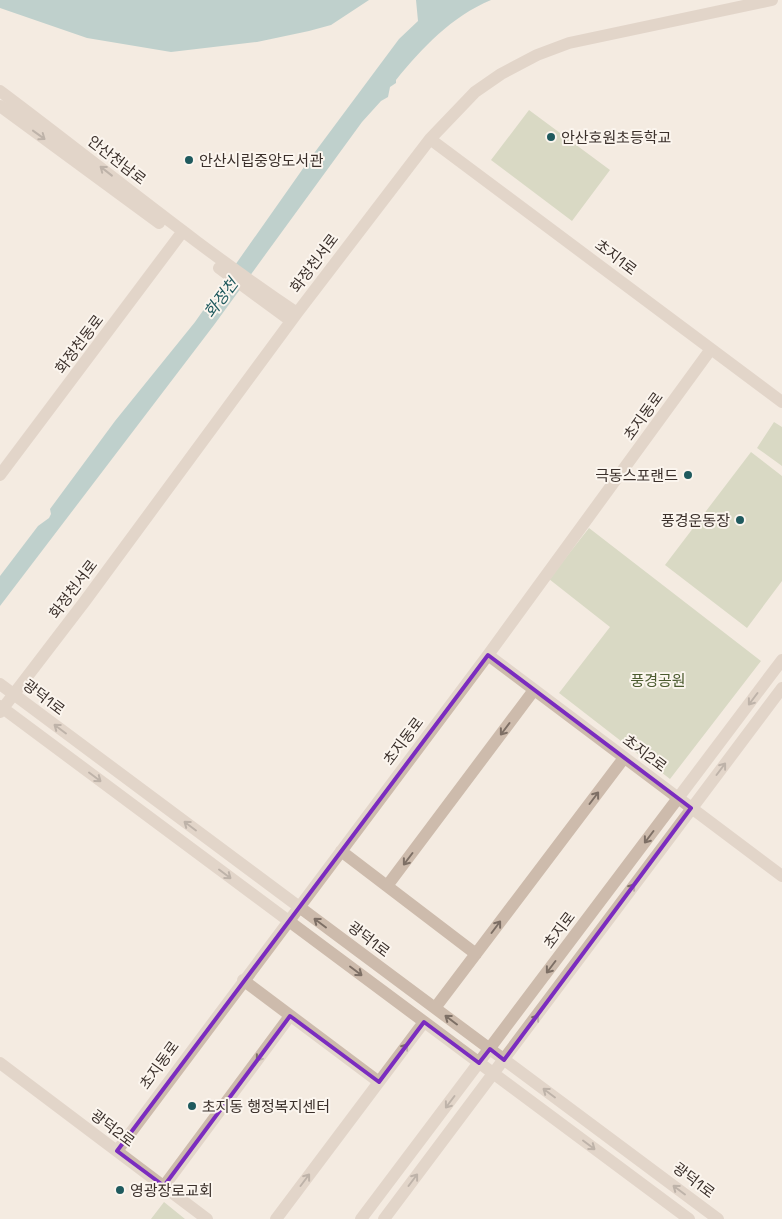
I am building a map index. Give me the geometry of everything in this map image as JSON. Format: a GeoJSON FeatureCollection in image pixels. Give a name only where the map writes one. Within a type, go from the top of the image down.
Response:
{"type":"FeatureCollection","features":[{"type":"Feature","properties":{"kind":"street","name":"화정천서로"},"geometry":{"type":"LineString","coordinates":[[1,709],[85,601],[294,317],[430,139],[475,92],[501,74],[536,55],[569,44],[772,0]]}},
{"type":"Feature","properties":{"kind":"street","name":"안산천남로"},"geometry":{"type":"LineString","coordinates":[[0,92],[74,146],[181,235]]}},
{"type":"Feature","properties":{"kind":"street","name":"안산천남로"},"geometry":{"type":"LineString","coordinates":[[0,106],[294,317]]}},
{"type":"Feature","properties":{"kind":"street","name":"초지1로"},"geometry":{"type":"LineString","coordinates":[[430,139],[782,402]]}},
{"type":"Feature","properties":{"kind":"street","name":"화정천동로"},"geometry":{"type":"LineString","coordinates":[[0,475],[181,235]]}},
{"type":"Feature","properties":{"kind":"street","name":"초지동로"},"geometry":{"type":"LineString","coordinates":[[117,1151],[243,980],[488,655],[712,349]]}},
{"type":"Feature","properties":{"kind":"street","name":"초지2로"},"geometry":{"type":"LineString","coordinates":[[488,655],[782,876]]}},
{"type":"Feature","properties":{"kind":"street","name":"초지로"},"geometry":{"type":"LineString","coordinates":[[362,1219],[782,660]]}},
{"type":"Feature","properties":{"kind":"street","name":"광덕1로"},"geometry":{"type":"LineString","coordinates":[[0,684],[718,1219]]}},
{"type":"Feature","properties":{"kind":"street"},"geometry":{"type":"LineString","coordinates":[[384,1219],[782,688]]}},
{"type":"Feature","properties":{"kind":"street"},"geometry":{"type":"LineString","coordinates":[[387,886],[534,690]]}},
{"type":"Feature","properties":{"kind":"street"},"geometry":{"type":"LineString","coordinates":[[1,709],[689,1219]]}},
{"type":"Feature","properties":{"kind":"street"},"geometry":{"type":"LineString","coordinates":[[435,1008],[624,758]]}},
{"type":"Feature","properties":{"kind":"street"},"geometry":{"type":"LineString","coordinates":[[341,851],[476,954]]}},
{"type":"Feature","properties":{"kind":"street"},"geometry":{"type":"LineString","coordinates":[[243,980],[379,1082]]}},
{"type":"Feature","properties":{"kind":"street"},"geometry":{"type":"LineString","coordinates":[[164,1186],[290,1016]]}},
{"type":"Feature","properties":{"kind":"street"},"geometry":{"type":"LineString","coordinates":[[276,1219],[424,1022]]}},
{"type":"Feature","properties":{"kind":"street","name":"광덕2로"},"geometry":{"type":"LineString","coordinates":[[0,1063],[207,1219]]}},
{"type":"Feature","properties":{"kind":"highlighted area"},"geometry":{"type":"Polygon","coordinates":[[[488,655],[691,808],[504,1060],[490,1049],[479,1063],[424,1022],[379,1082],[290,1016],[164,1186],[117,1151],[488,655]]]}},
{"type":"Feature","properties":{"kind":"green space"},"geometry":{"type":"Polygon","coordinates":[[[529,110],[610,170],[572,221],[491,160],[529,110]]]}},
{"type":"Feature","properties":{"kind":"green space"},"geometry":{"type":"Polygon","coordinates":[[[774,422],[782,427],[782,466],[757,448],[774,422]]]}},
{"type":"Feature","properties":{"kind":"green space","name":"풍경운동장"},"geometry":{"type":"Polygon","coordinates":[[[751,452],[782,476],[782,581],[747,628],[665,565],[751,452]]]}},
{"type":"Feature","properties":{"kind":"green space","name":"풍경공원"},"geometry":{"type":"Polygon","coordinates":[[[589,528],[761,661],[670,779],[559,693],[610,627],[549,579],[589,528]]]}},
{"type":"Feature","properties":{"kind":"green space"},"geometry":{"type":"Polygon","coordinates":[[[164,1202],[185,1219],[151,1219],[164,1202]]]}},
{"type":"Feature","properties":{"kind":"water"},"geometry":{"type":"Polygon","coordinates":[[[0,0],[369,0],[331,25],[309,31],[257,42],[171,52],[87,38],[0,8],[0,0]]]}},
{"type":"Feature","properties":{"kind":"water","name":"화정천"},"geometry":{"type":"Polygon","coordinates":[[[416,0],[491,0],[450,24],[427,45],[396,80],[396,83],[390,87],[388,97],[381,101],[362,122],[214,325],[0,606],[0,576],[38,526],[49,518],[51,514],[50,509],[115,421],[195,322],[309,160],[399,39],[418,21],[416,0]]]}},
{"type":"Feature","properties":{"kind":"place","name":"안산호원초등학교"},"geometry":{"type":"Point","coordinates":[551,137]}},
{"type":"Feature","properties":{"kind":"place","name":"안산시립중앙도서관"},"geometry":{"type":"Point","coordinates":[189,160]}},
{"type":"Feature","properties":{"kind":"place","name":"극동스포랜드"},"geometry":{"type":"Point","coordinates":[688,475]}},
{"type":"Feature","properties":{"kind":"place","name":"풍경운동장"},"geometry":{"type":"Point","coordinates":[740,520]}},
{"type":"Feature","properties":{"kind":"place","name":"초지동 행정복지센터"},"geometry":{"type":"Point","coordinates":[192,1106]}},
{"type":"Feature","properties":{"kind":"place","name":"영광장로교회"},"geometry":{"type":"Point","coordinates":[120,1190]}}]}
